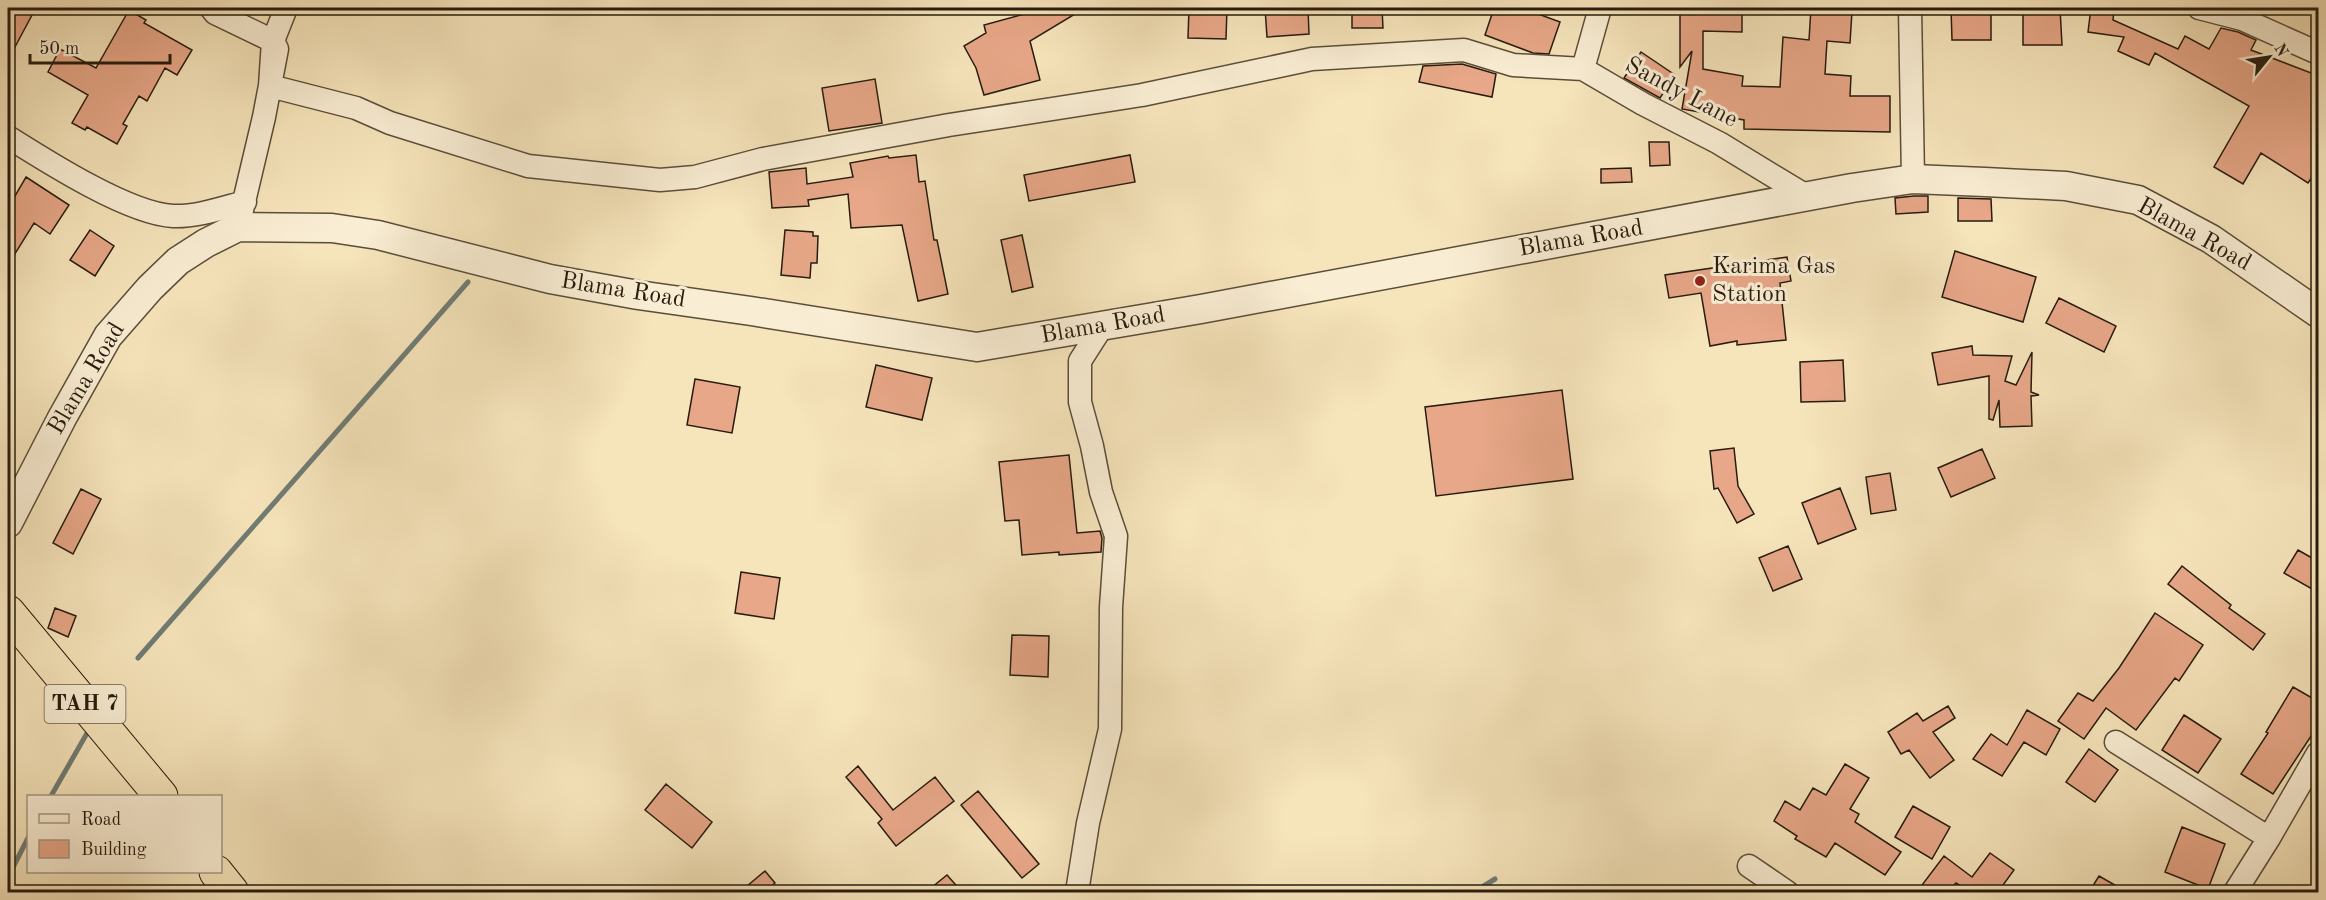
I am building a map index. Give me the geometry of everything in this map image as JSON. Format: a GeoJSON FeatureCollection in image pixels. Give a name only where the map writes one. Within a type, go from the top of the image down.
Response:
{"type":"FeatureCollection","features":[{"type":"Feature","properties":{"kind":"highway","name":"TAH 7"},"geometry":{"type":"LineString","coordinates":[[8,612],[160,795]]}},
{"type":"Feature","properties":{"kind":"highway"},"geometry":{"type":"LineString","coordinates":[[217,873],[232,892]]}},
{"type":"Feature","properties":{"kind":"street"},"geometry":{"type":"LineString","coordinates":[[8,137],[113,196],[152,213],[174,216],[205,213],[242,214],[277,49],[273,41],[215,13],[211,8]]}},
{"type":"Feature","properties":{"kind":"street"},"geometry":{"type":"LineString","coordinates":[[273,41],[286,8]]}},
{"type":"Feature","properties":{"kind":"street"},"geometry":{"type":"LineString","coordinates":[[270,86],[356,108],[390,123],[528,166],[660,180],[695,177],[763,159],[949,125],[1142,95],[1312,59],[1464,50],[1514,64],[1583,69],[1600,8]]}},
{"type":"Feature","properties":{"kind":"street"},"geometry":{"type":"LineString","coordinates":[[1910,8],[1913,179]]}},
{"type":"Feature","properties":{"kind":"street"},"geometry":{"type":"LineString","coordinates":[[2199,8],[2242,19],[2319,53]]}},
{"type":"Feature","properties":{"kind":"street","name":"Sandy Lane"},"geometry":{"type":"LineString","coordinates":[[1583,69],[1642,104],[1719,142],[1808,197]]}},
{"type":"Feature","properties":{"kind":"street","name":"Blama Road"},"geometry":{"type":"LineString","coordinates":[[8,523],[62,418],[108,336],[150,288],[178,261],[206,243],[242,214],[367,234],[550,279],[977,348],[1852,188],[1913,179],[2066,186],[2138,200],[2211,239],[2319,313]]}},
{"type":"Feature","properties":{"kind":"street"},"geometry":{"type":"LineString","coordinates":[[1077,892],[1088,823],[1110,729],[1111,607],[1116,536],[1101,492],[1080,402],[1080,361],[1103,325]]}},
{"type":"Feature","properties":{"kind":"street"},"geometry":{"type":"LineString","coordinates":[[2116,742],[2269,838]]}},
{"type":"Feature","properties":{"kind":"street"},"geometry":{"type":"LineString","coordinates":[[2235,892],[2319,753]]}},
{"type":"Feature","properties":{"kind":"street"},"geometry":{"type":"LineString","coordinates":[[1749,866],[1787,892]]}},
{"type":"Feature","properties":{"kind":"building"},"geometry":{"type":"Polygon","coordinates":[[[8,8],[17,8],[32,15],[8,60],[8,8]]]}},
{"type":"Feature","properties":{"kind":"building"},"geometry":{"type":"Polygon","coordinates":[[[1036,8],[1085,8],[1030,41],[1040,80],[984,95],[976,68],[964,46],[986,33],[984,25],[1028,13],[1036,8]]]}},
{"type":"Feature","properties":{"kind":"building"},"geometry":{"type":"Polygon","coordinates":[[[1189,8],[1227,8],[1226,39],[1188,38],[1189,8]]]}},
{"type":"Feature","properties":{"kind":"building"},"geometry":{"type":"Polygon","coordinates":[[[1265,8],[1308,8],[1309,34],[1267,37],[1265,8]]]}},
{"type":"Feature","properties":{"kind":"building"},"geometry":{"type":"Polygon","coordinates":[[[1352,8],[1382,8],[1383,28],[1352,28],[1352,8]]]}},
{"type":"Feature","properties":{"kind":"building"},"geometry":{"type":"Polygon","coordinates":[[[1494,8],[1522,8],[1560,22],[1549,54],[1533,53],[1485,35],[1494,8]]]}},
{"type":"Feature","properties":{"kind":"building"},"geometry":{"type":"Polygon","coordinates":[[[1680,8],[1742,8],[1742,32],[1703,31],[1703,69],[1743,76],[1742,86],[1780,87],[1783,37],[1809,40],[1811,8],[1852,11],[1850,43],[1827,41],[1825,74],[1851,76],[1850,96],[1890,96],[1890,132],[1744,129],[1744,120],[1682,109],[1692,51],[1680,67],[1680,8]]]}},
{"type":"Feature","properties":{"kind":"building"},"geometry":{"type":"Polygon","coordinates":[[[1951,8],[1991,8],[1991,40],[1952,40],[1951,8]]]}},
{"type":"Feature","properties":{"kind":"building"},"geometry":{"type":"Polygon","coordinates":[[[2023,8],[2060,8],[2062,45],[2023,45],[2023,8]]]}},
{"type":"Feature","properties":{"kind":"building"},"geometry":{"type":"Polygon","coordinates":[[[2091,8],[2114,9],[2113,20],[2178,49],[2185,36],[2209,49],[2221,28],[2238,32],[2256,40],[2251,50],[2319,76],[2319,167],[2308,183],[2261,153],[2243,184],[2214,167],[2249,106],[2155,53],[2149,65],[2118,51],[2124,37],[2088,32],[2091,8]]]}},
{"type":"Feature","properties":{"kind":"building"},"geometry":{"type":"Polygon","coordinates":[[[129,10],[146,20],[144,23],[192,50],[177,75],[165,68],[147,101],[139,96],[123,124],[127,126],[117,144],[87,127],[85,130],[72,123],[88,95],[48,72],[60,49],[96,68],[129,10]]]}},
{"type":"Feature","properties":{"kind":"building"},"geometry":{"type":"Polygon","coordinates":[[[1641,52],[1675,75],[1660,98],[1624,78],[1641,52]]]}},
{"type":"Feature","properties":{"kind":"building"},"geometry":{"type":"Polygon","coordinates":[[[1462,64],[1496,74],[1492,97],[1419,82],[1423,66],[1462,64]]]}},
{"type":"Feature","properties":{"kind":"building"},"geometry":{"type":"Polygon","coordinates":[[[875,79],[882,123],[829,131],[822,88],[875,79]]]}},
{"type":"Feature","properties":{"kind":"building"},"geometry":{"type":"Polygon","coordinates":[[[1649,142],[1669,142],[1670,165],[1650,166],[1649,142]]]}},
{"type":"Feature","properties":{"kind":"building"},"geometry":{"type":"Polygon","coordinates":[[[916,155],[919,182],[925,181],[934,240],[937,240],[948,294],[918,301],[902,225],[851,228],[848,194],[808,200],[809,206],[772,208],[769,172],[806,168],[807,184],[853,177],[850,163],[888,156],[889,158],[916,155]]]}},
{"type":"Feature","properties":{"kind":"building"},"geometry":{"type":"Polygon","coordinates":[[[1130,155],[1135,182],[1029,201],[1024,175],[1130,155]]]}},
{"type":"Feature","properties":{"kind":"building"},"geometry":{"type":"Polygon","coordinates":[[[1631,168],[1632,182],[1601,183],[1601,169],[1631,168]]]}},
{"type":"Feature","properties":{"kind":"building"},"geometry":{"type":"Polygon","coordinates":[[[26,177],[69,205],[50,234],[34,223],[8,265],[8,208],[26,177]]]}},
{"type":"Feature","properties":{"kind":"building"},"geometry":{"type":"Polygon","coordinates":[[[1928,196],[1928,212],[1896,214],[1895,198],[1928,196]]]}},
{"type":"Feature","properties":{"kind":"building"},"geometry":{"type":"Polygon","coordinates":[[[1958,198],[1991,199],[1992,221],[1958,221],[1958,198]]]}},
{"type":"Feature","properties":{"kind":"building"},"geometry":{"type":"Polygon","coordinates":[[[90,230],[114,246],[95,276],[70,260],[90,230]]]}},
{"type":"Feature","properties":{"kind":"building"},"geometry":{"type":"Polygon","coordinates":[[[785,230],[813,232],[813,236],[818,236],[817,263],[811,263],[810,278],[781,275],[785,230]]]}},
{"type":"Feature","properties":{"kind":"building"},"geometry":{"type":"Polygon","coordinates":[[[1022,235],[1033,287],[1012,292],[1001,240],[1022,235]]]}},
{"type":"Feature","properties":{"kind":"building"},"geometry":{"type":"Polygon","coordinates":[[[1955,251],[2036,277],[2023,322],[1942,297],[1955,251]]]}},
{"type":"Feature","properties":{"kind":"building"},"geometry":{"type":"Polygon","coordinates":[[[1787,257],[1791,281],[1780,283],[1786,340],[1737,345],[1737,341],[1710,346],[1701,293],[1669,298],[1665,275],[1787,257]]]}},
{"type":"Feature","properties":{"kind":"building"},"geometry":{"type":"Polygon","coordinates":[[[2059,298],[2116,326],[2104,352],[2046,323],[2059,298]]]}},
{"type":"Feature","properties":{"kind":"building"},"geometry":{"type":"Polygon","coordinates":[[[1972,346],[1973,355],[2012,356],[2005,381],[2016,385],[2032,352],[2031,392],[2039,395],[2031,396],[2032,426],[2000,427],[1999,400],[1993,420],[1989,419],[1989,376],[1938,385],[1932,353],[1972,346]]]}},
{"type":"Feature","properties":{"kind":"building"},"geometry":{"type":"Polygon","coordinates":[[[1843,360],[1845,401],[1801,402],[1800,362],[1843,360]]]}},
{"type":"Feature","properties":{"kind":"building"},"geometry":{"type":"Polygon","coordinates":[[[876,365],[932,378],[922,420],[866,407],[876,365]]]}},
{"type":"Feature","properties":{"kind":"building"},"geometry":{"type":"Polygon","coordinates":[[[695,379],[740,387],[732,433],[687,425],[695,379]]]}},
{"type":"Feature","properties":{"kind":"building"},"geometry":{"type":"Polygon","coordinates":[[[1562,390],[1573,479],[1436,496],[1425,407],[1562,390]]]}},
{"type":"Feature","properties":{"kind":"building"},"geometry":{"type":"Polygon","coordinates":[[[1734,448],[1738,486],[1754,514],[1737,523],[1718,488],[1714,489],[1710,451],[1734,448]]]}},
{"type":"Feature","properties":{"kind":"building"},"geometry":{"type":"Polygon","coordinates":[[[1982,449],[1995,478],[1951,497],[1938,468],[1982,449]]]}},
{"type":"Feature","properties":{"kind":"building"},"geometry":{"type":"Polygon","coordinates":[[[1069,455],[1077,533],[1100,531],[1101,552],[1022,555],[1019,520],[1005,521],[999,462],[1069,455]]]}},
{"type":"Feature","properties":{"kind":"building"},"geometry":{"type":"Polygon","coordinates":[[[1890,473],[1896,510],[1871,514],[1866,477],[1890,473]]]}},
{"type":"Feature","properties":{"kind":"building"},"geometry":{"type":"Polygon","coordinates":[[[1840,488],[1856,529],[1818,544],[1802,503],[1840,488]]]}},
{"type":"Feature","properties":{"kind":"building"},"geometry":{"type":"Polygon","coordinates":[[[81,489],[101,499],[73,554],[53,543],[81,489]]]}},
{"type":"Feature","properties":{"kind":"building"},"geometry":{"type":"Polygon","coordinates":[[[1788,546],[1802,579],[1773,591],[1759,558],[1788,546]]]}},
{"type":"Feature","properties":{"kind":"building"},"geometry":{"type":"Polygon","coordinates":[[[2298,550],[2319,562],[2319,593],[2284,573],[2298,550]]]}},
{"type":"Feature","properties":{"kind":"building"},"geometry":{"type":"Polygon","coordinates":[[[2182,566],[2231,605],[2229,608],[2265,634],[2253,650],[2168,584],[2182,566]]]}},
{"type":"Feature","properties":{"kind":"building"},"geometry":{"type":"Polygon","coordinates":[[[741,572],[780,578],[774,619],[735,613],[741,572]]]}},
{"type":"Feature","properties":{"kind":"building"},"geometry":{"type":"Polygon","coordinates":[[[55,608],[76,616],[68,637],[48,628],[55,608]]]}},
{"type":"Feature","properties":{"kind":"building"},"geometry":{"type":"Polygon","coordinates":[[[2155,613],[2203,645],[2179,681],[2175,678],[2136,730],[2106,708],[2084,739],[2058,721],[2078,693],[2093,701],[2119,668],[2155,613]]]}},
{"type":"Feature","properties":{"kind":"building"},"geometry":{"type":"Polygon","coordinates":[[[1012,635],[1049,636],[1048,677],[1010,675],[1012,635]]]}},
{"type":"Feature","properties":{"kind":"building"},"geometry":{"type":"Polygon","coordinates":[[[2293,687],[2319,702],[2319,724],[2273,794],[2241,774],[2268,733],[2266,732],[2293,687]]]}},
{"type":"Feature","properties":{"kind":"building"},"geometry":{"type":"Polygon","coordinates":[[[1948,706],[1955,718],[1933,732],[1954,760],[1930,778],[1909,750],[1901,754],[1888,732],[1917,713],[1923,721],[1948,706]]]}},
{"type":"Feature","properties":{"kind":"building"},"geometry":{"type":"Polygon","coordinates":[[[2027,710],[2060,729],[2046,755],[2024,742],[2002,776],[1973,759],[1991,734],[2007,745],[2027,710]]]}},
{"type":"Feature","properties":{"kind":"building"},"geometry":{"type":"Polygon","coordinates":[[[2184,715],[2221,739],[2198,773],[2162,750],[2184,715]]]}},
{"type":"Feature","properties":{"kind":"building"},"geometry":{"type":"Polygon","coordinates":[[[2089,749],[2118,770],[2095,802],[2066,782],[2089,749]]]}},
{"type":"Feature","properties":{"kind":"building"},"geometry":{"type":"Polygon","coordinates":[[[1845,764],[1869,778],[1850,809],[1859,814],[1855,822],[1901,852],[1885,875],[1835,843],[1826,857],[1795,839],[1797,836],[1774,821],[1785,801],[1800,810],[1813,788],[1826,795],[1845,764]]]}},
{"type":"Feature","properties":{"kind":"building"},"geometry":{"type":"Polygon","coordinates":[[[858,766],[893,810],[935,777],[954,801],[896,846],[878,823],[882,819],[846,777],[858,766]]]}},
{"type":"Feature","properties":{"kind":"building"},"geometry":{"type":"Polygon","coordinates":[[[666,784],[712,822],[692,848],[645,810],[666,784]]]}},
{"type":"Feature","properties":{"kind":"building"},"geometry":{"type":"Polygon","coordinates":[[[978,791],[1039,864],[1022,878],[961,805],[978,791]]]}},
{"type":"Feature","properties":{"kind":"building"},"geometry":{"type":"Polygon","coordinates":[[[1913,806],[1950,827],[1932,859],[1895,837],[1913,806]]]}},
{"type":"Feature","properties":{"kind":"building"},"geometry":{"type":"Polygon","coordinates":[[[2182,827],[2225,844],[2208,889],[2165,872],[2182,827]]]}},
{"type":"Feature","properties":{"kind":"building"},"geometry":{"type":"Polygon","coordinates":[[[1990,853],[2014,870],[1998,892],[1961,892],[1964,888],[1956,883],[1948,892],[1932,892],[1922,885],[1944,856],[1972,877],[1990,853]]]}},
{"type":"Feature","properties":{"kind":"building"},"geometry":{"type":"Polygon","coordinates":[[[765,871],[775,883],[764,892],[740,892],[765,871]]]}},
{"type":"Feature","properties":{"kind":"building"},"geometry":{"type":"Polygon","coordinates":[[[947,875],[962,892],[926,892],[947,875]]]}},
{"type":"Feature","properties":{"kind":"building"},"geometry":{"type":"Polygon","coordinates":[[[2099,876],[2127,892],[2089,892],[2099,876]]]}},
{"type":"Feature","properties":{"kind":"waterway"},"geometry":{"type":"LineString","coordinates":[[138,658],[468,282]]}},
{"type":"Feature","properties":{"kind":"waterway"},"geometry":{"type":"LineString","coordinates":[[52,795],[90,728]]}},
{"type":"Feature","properties":{"kind":"waterway"},"geometry":{"type":"LineString","coordinates":[[8,877],[27,840]]}},
{"type":"Feature","properties":{"kind":"waterway"},"geometry":{"type":"LineString","coordinates":[[1474,892],[1495,879]]}},
{"type":"Feature","properties":{"kind":"place","name":"Karima Gas Station"},"geometry":{"type":"Point","coordinates":[1700,281]}}]}
